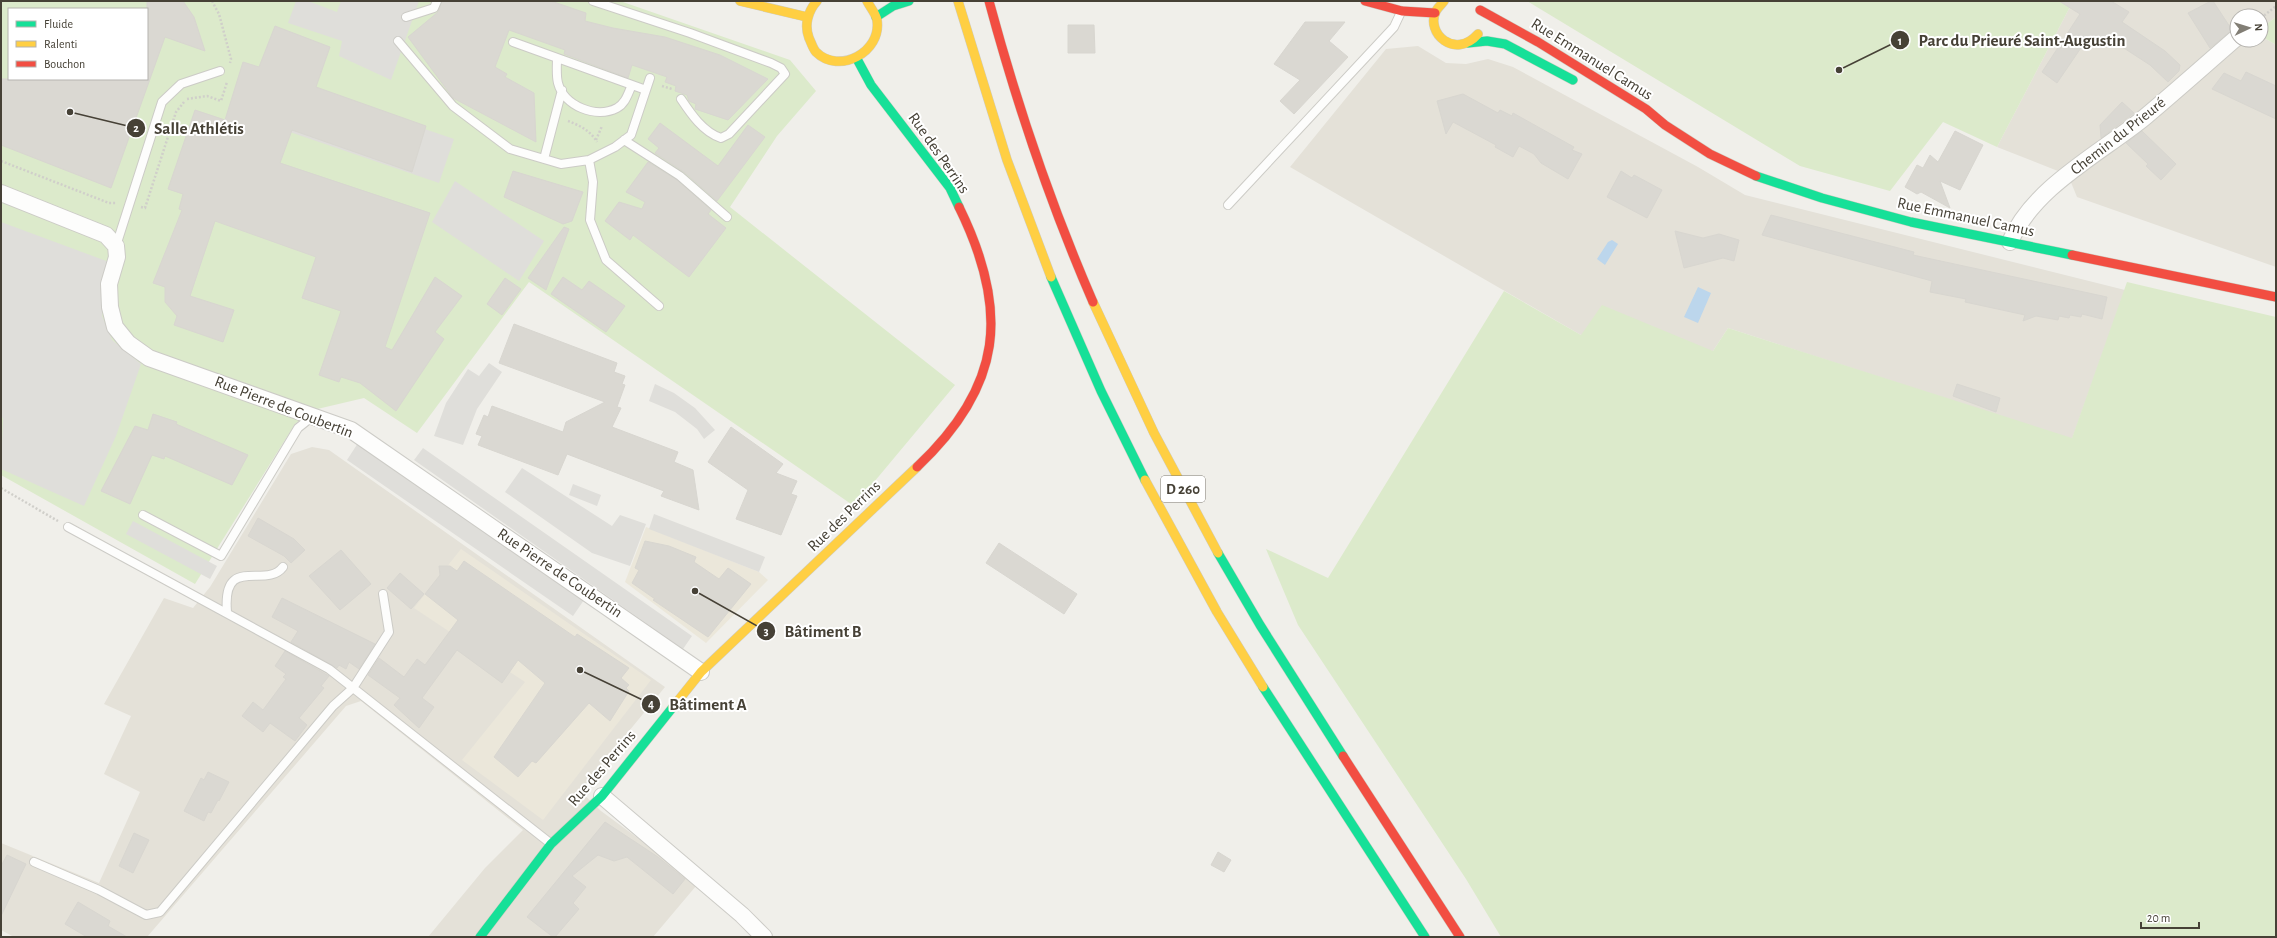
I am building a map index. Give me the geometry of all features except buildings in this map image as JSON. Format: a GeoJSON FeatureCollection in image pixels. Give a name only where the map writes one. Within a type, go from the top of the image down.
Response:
{"type":"FeatureCollection","features":[{"type":"Feature","properties":{"kind":"main road"},"geometry":{"type":"LineString","coordinates":[[740,1],[807,17]]}},
{"type":"Feature","properties":{"kind":"main road"},"geometry":{"type":"LineString","coordinates":[[817,1],[807,17],[806,28],[809,40],[815,50],[823,57],[834,61],[846,62],[857,59],[865,54],[874,41],[878,27],[876,17],[867,1]]}},
{"type":"Feature","properties":{"kind":"main road","name":"D 260"},"geometry":{"type":"LineString","coordinates":[[958,1],[976,65],[1013,174],[1057,293],[1092,373],[1132,457],[1218,613],[1264,688],[1426,937]]}},
{"type":"Feature","properties":{"kind":"main road","name":"D 260"},"geometry":{"type":"LineString","coordinates":[[989,1],[1022,118],[1042,177],[1085,282],[1133,389],[1175,475],[1232,579],[1286,667],[1460,937]]}},
{"type":"Feature","properties":{"kind":"main road"},"geometry":{"type":"LineString","coordinates":[[1365,1],[1402,11],[1435,13],[1444,1]]}},
{"type":"Feature","properties":{"kind":"main road"},"geometry":{"type":"LineString","coordinates":[[876,17],[893,6],[906,2]]}},
{"type":"Feature","properties":{"kind":"main road","name":"Rue Emmanuel Camus"},"geometry":{"type":"LineString","coordinates":[[1468,43],[1476,38],[1482,25],[1478,6],[1646,109],[1665,126],[1710,154],[1764,178],[1822,198],[1911,222],[2276,297]]}},
{"type":"Feature","properties":{"kind":"main road","name":"Rue Emmanuel Camus"},"geometry":{"type":"LineString","coordinates":[[1435,13],[1434,24],[1443,40],[1452,45],[1486,41],[1505,44],[1580,84]]}},
{"type":"Feature","properties":{"kind":"main road","name":"Rue des Perrins"},"geometry":{"type":"LineString","coordinates":[[480,937],[551,844],[602,796],[701,672],[939,446],[970,402],[987,364],[992,312],[986,273],[972,233],[950,188],[871,85],[857,59]]}},
{"type":"Feature","properties":{"kind":"main road","name":"Rue Emmanuel Camus"},"geometry":{"type":"LineString","coordinates":[[1636,115],[1665,126]]}},
{"type":"Feature","properties":{"kind":"street","name":"Chemin du Prieuré"},"geometry":{"type":"LineString","coordinates":[[2010,242],[2017,225],[2043,196],[2145,117],[2229,43]]}},
{"type":"Feature","properties":{"kind":"street"},"geometry":{"type":"LineString","coordinates":[[1,193],[106,235],[116,246]]}},
{"type":"Feature","properties":{"kind":"street","name":"Rue Pierre de Coubertin"},"geometry":{"type":"LineString","coordinates":[[116,246],[117,257],[109,284],[110,307],[115,327],[128,344],[149,358],[351,430],[701,672]]}},
{"type":"Feature","properties":{"kind":"street"},"geometry":{"type":"LineString","coordinates":[[602,796],[742,915],[764,937]]}},
{"type":"Feature","properties":{"kind":"lane"},"geometry":{"type":"LineString","coordinates":[[406,17],[434,8],[437,1]]}},
{"type":"Feature","properties":{"kind":"lane"},"geometry":{"type":"LineString","coordinates":[[593,1],[690,33],[771,63],[781,68],[785,74],[729,134],[721,138],[711,135],[691,115],[681,99]]}},
{"type":"Feature","properties":{"kind":"lane"},"geometry":{"type":"LineString","coordinates":[[1228,205],[1394,28],[1402,11]]}},
{"type":"Feature","properties":{"kind":"lane"},"geometry":{"type":"LineString","coordinates":[[398,41],[453,106],[510,149],[561,164],[589,160],[631,135],[648,85],[632,84],[513,42]]}},
{"type":"Feature","properties":{"kind":"lane"},"geometry":{"type":"LineString","coordinates":[[557,58],[558,83],[566,96],[582,110],[598,112],[617,108],[626,100],[632,84]]}},
{"type":"Feature","properties":{"kind":"lane"},"geometry":{"type":"LineString","coordinates":[[116,246],[162,102],[181,84],[220,71]]}},
{"type":"Feature","properties":{"kind":"lane"},"geometry":{"type":"LineString","coordinates":[[544,159],[562,90]]}},
{"type":"Feature","properties":{"kind":"lane"},"geometry":{"type":"LineString","coordinates":[[624,140],[680,176],[727,216]]}},
{"type":"Feature","properties":{"kind":"lane"},"geometry":{"type":"LineString","coordinates":[[589,160],[593,182],[590,220],[606,260],[659,306]]}},
{"type":"Feature","properties":{"kind":"lane"},"geometry":{"type":"LineString","coordinates":[[143,515],[221,556],[298,428],[313,416]]}},
{"type":"Feature","properties":{"kind":"lane"},"geometry":{"type":"LineString","coordinates":[[68,527],[227,612],[329,669],[370,699],[551,844]]}},
{"type":"Feature","properties":{"kind":"lane"},"geometry":{"type":"LineString","coordinates":[[227,612],[226,597],[229,587],[238,579],[248,574],[271,576],[278,574],[283,567]]}},
{"type":"Feature","properties":{"kind":"lane"},"geometry":{"type":"LineString","coordinates":[[34,862],[99,890],[146,915],[160,912],[333,706],[353,688],[389,632],[383,594]]}},
{"type":"Feature","properties":{"kind":"path"},"geometry":{"type":"LineString","coordinates":[[648,85],[671,89],[681,99]]}},
{"type":"Feature","properties":{"kind":"path"},"geometry":{"type":"LineString","coordinates":[[555,115],[579,126],[594,136],[603,153]]}},
{"type":"Feature","properties":{"kind":"path"},"geometry":{"type":"LineString","coordinates":[[1,488],[68,527]]}},
{"type":"Feature","properties":{"kind":"shaded area"},"geometry":{"type":"Polygon","coordinates":[[[296,1],[308,1],[337,12],[341,1],[419,1],[391,80],[339,56],[342,41],[288,23],[296,1]]]}},
{"type":"Feature","properties":{"kind":"shaded area"},"geometry":{"type":"Polygon","coordinates":[[[2073,1],[2276,1],[2276,17],[2269,22],[2269,8],[2229,8],[2229,48],[2269,48],[2269,41],[2276,45],[2276,267],[2077,197],[2068,175],[1997,147],[2073,1]]]}},
{"type":"Feature","properties":{"kind":"shaded area"},"geometry":{"type":"Polygon","coordinates":[[[1418,46],[1446,63],[1466,64],[1488,59],[1513,67],[1698,167],[1745,195],[2125,290],[2072,439],[1728,328],[1713,351],[1581,335],[1290,167],[1386,49],[1418,46]]]}},
{"type":"Feature","properties":{"kind":"shaded area"},"geometry":{"type":"Polygon","coordinates":[[[246,68],[454,139],[439,183],[231,112],[246,68]]]}},
{"type":"Feature","properties":{"kind":"shaded area"},"geometry":{"type":"Polygon","coordinates":[[[455,181],[544,241],[519,281],[432,222],[455,181]]]}},
{"type":"Feature","properties":{"kind":"shaded area"},"geometry":{"type":"Polygon","coordinates":[[[1,222],[109,262],[102,316],[112,340],[141,364],[116,436],[84,506],[1,469],[3,418],[1,417],[1,222]]]}},
{"type":"Feature","properties":{"kind":"shaded area"},"geometry":{"type":"Polygon","coordinates":[[[489,363],[502,372],[477,409],[463,445],[434,436],[446,403],[468,369],[479,376],[489,363]]]}},
{"type":"Feature","properties":{"kind":"shaded area"},"geometry":{"type":"Polygon","coordinates":[[[655,384],[674,393],[695,408],[715,430],[704,439],[697,429],[675,412],[649,401],[655,384]]]}},
{"type":"Feature","properties":{"kind":"shaded area"},"geometry":{"type":"Polygon","coordinates":[[[358,443],[584,600],[573,616],[347,460],[358,443]]]}},
{"type":"Feature","properties":{"kind":"shaded area"},"geometry":{"type":"Polygon","coordinates":[[[312,447],[329,450],[665,687],[580,791],[601,811],[650,847],[696,886],[653,937],[428,937],[485,868],[523,830],[361,701],[346,706],[147,937],[14,937],[1,930],[1,843],[99,883],[140,792],[104,774],[131,716],[104,704],[164,598],[193,608],[210,587],[291,454],[312,447]]]}},
{"type":"Feature","properties":{"kind":"shaded area"},"geometry":{"type":"Polygon","coordinates":[[[423,448],[692,636],[683,649],[414,460],[423,448]]]}},
{"type":"Feature","properties":{"kind":"shaded area"},"geometry":{"type":"Polygon","coordinates":[[[522,468],[612,526],[620,515],[646,524],[630,566],[592,553],[505,492],[522,468]]]}},
{"type":"Feature","properties":{"kind":"shaded area"},"geometry":{"type":"Polygon","coordinates":[[[573,484],[601,495],[597,506],[569,495],[573,484]]]}},
{"type":"Feature","properties":{"kind":"shaded area"},"geometry":{"type":"Polygon","coordinates":[[[654,514],[765,557],[759,572],[649,529],[654,514]]]}},
{"type":"Feature","properties":{"kind":"shaded area"},"geometry":{"type":"Polygon","coordinates":[[[133,521],[217,566],[210,579],[126,534],[133,521]]]}},
{"type":"Feature","properties":{"kind":"shaded area"},"geometry":{"type":"Polygon","coordinates":[[[646,527],[759,572],[768,580],[706,643],[625,582],[646,527]]]}},
{"type":"Feature","properties":{"kind":"shaded area"},"geometry":{"type":"Polygon","coordinates":[[[461,549],[651,680],[543,820],[462,760],[525,682],[414,608],[461,549]]]}},
{"type":"Feature","properties":{"kind":"green space"},"geometry":{"type":"Polygon","coordinates":[[[1,1],[620,1],[790,60],[816,91],[777,136],[730,207],[955,385],[854,506],[529,282],[417,433],[364,398],[313,410],[295,424],[195,584],[1,475],[1,1]]]}},
{"type":"Feature","properties":{"kind":"green space"},"geometry":{"type":"Polygon","coordinates":[[[1527,1],[2073,1],[1997,147],[1943,122],[1890,191],[1800,166],[1527,1]]]}},
{"type":"Feature","properties":{"kind":"green space"},"geometry":{"type":"Polygon","coordinates":[[[2276,17],[2276,45],[2269,41],[2269,22],[2276,17]]]}},
{"type":"Feature","properties":{"kind":"green space"},"geometry":{"type":"Polygon","coordinates":[[[2127,282],[2276,317],[2276,937],[1501,937],[1466,879],[1298,625],[1266,549],[1328,578],[1504,291],[1581,335],[1602,305],[1713,351],[1728,328],[2072,438],[2127,282]]]}},
{"type":"Feature","properties":{"kind":"water"},"geometry":{"type":"Polygon","coordinates":[[[1612,240],[1618,244],[1605,265],[1597,259],[1608,242],[1612,240]]]}},
{"type":"Feature","properties":{"kind":"water"},"geometry":{"type":"Polygon","coordinates":[[[1698,287],[1711,293],[1698,323],[1684,317],[1698,287]]]}},
{"type":"Feature","properties":{"kind":"traffic: fast"},"geometry":{"type":"LineString","coordinates":[[876,17],[893,6],[909,1]]}},
{"type":"Feature","properties":{"kind":"traffic: fast"},"geometry":{"type":"LineString","coordinates":[[1468,43],[1487,41],[1505,44],[1573,80]]}},
{"type":"Feature","properties":{"kind":"traffic: fast"},"geometry":{"type":"LineString","coordinates":[[857,59],[871,85],[950,188],[959,207]]}},
{"type":"Feature","properties":{"kind":"traffic: fast"},"geometry":{"type":"LineString","coordinates":[[1756,176],[1822,198],[1911,222],[2072,255]]}},
{"type":"Feature","properties":{"kind":"traffic: fast"},"geometry":{"type":"LineString","coordinates":[[1051,277],[1101,391],[1145,480]]}},
{"type":"Feature","properties":{"kind":"traffic: fast"},"geometry":{"type":"LineString","coordinates":[[1218,553],[1260,625],[1343,756]]}},
{"type":"Feature","properties":{"kind":"traffic: fast"},"geometry":{"type":"LineString","coordinates":[[1263,687],[1425,937]]}},
{"type":"Feature","properties":{"kind":"traffic: fast"},"geometry":{"type":"LineString","coordinates":[[480,937],[551,844],[602,796],[673,707]]}},
{"type":"Feature","properties":{"kind":"traffic: slow"},"geometry":{"type":"LineString","coordinates":[[740,1],[807,17]]}},
{"type":"Feature","properties":{"kind":"traffic: slow"},"geometry":{"type":"LineString","coordinates":[[817,1],[811,9],[808,18],[807,28],[809,38],[816,52],[825,59],[836,61],[857,57],[873,42],[877,32],[877,20],[867,1]]}},
{"type":"Feature","properties":{"kind":"traffic: slow"},"geometry":{"type":"LineString","coordinates":[[958,1],[1007,160],[1051,277]]}},
{"type":"Feature","properties":{"kind":"traffic: slow"},"geometry":{"type":"LineString","coordinates":[[1444,1],[1436,11],[1434,19],[1435,28],[1438,35],[1452,44],[1460,44],[1469,41],[1478,34]]}},
{"type":"Feature","properties":{"kind":"traffic: slow"},"geometry":{"type":"LineString","coordinates":[[1093,302],[1154,433],[1218,553]]}},
{"type":"Feature","properties":{"kind":"traffic: slow"},"geometry":{"type":"LineString","coordinates":[[673,707],[701,672],[917,467]]}},
{"type":"Feature","properties":{"kind":"traffic: slow"},"geometry":{"type":"LineString","coordinates":[[1145,480],[1217,612],[1263,687]]}},
{"type":"Feature","properties":{"kind":"traffic: jam"},"geometry":{"type":"LineString","coordinates":[[989,1],[1011,78],[1035,153],[1077,265],[1093,302]]}},
{"type":"Feature","properties":{"kind":"traffic: jam"},"geometry":{"type":"LineString","coordinates":[[1365,1],[1402,11],[1435,13]]}},
{"type":"Feature","properties":{"kind":"traffic: jam"},"geometry":{"type":"LineString","coordinates":[[1480,10],[1538,42],[1646,109],[1665,125],[1710,154],[1756,176]]}},
{"type":"Feature","properties":{"kind":"traffic: jam"},"geometry":{"type":"LineString","coordinates":[[917,467],[946,437],[967,407],[982,377],[989,346],[991,314],[986,280],[975,245],[959,207]]}},
{"type":"Feature","properties":{"kind":"traffic: jam"},"geometry":{"type":"LineString","coordinates":[[2072,255],[2276,297]]}},
{"type":"Feature","properties":{"kind":"traffic: jam"},"geometry":{"type":"LineString","coordinates":[[1343,756],[1460,937]]}},
{"type":"Feature","properties":{"kind":"place","name":"Parc du Prieuré Saint-Augustin"},"geometry":{"type":"Point","coordinates":[1839,70]}},
{"type":"Feature","properties":{"kind":"place","name":"Salle Athlétis"},"geometry":{"type":"Point","coordinates":[70,112]}},
{"type":"Feature","properties":{"kind":"place","name":"Bâtiment B"},"geometry":{"type":"Point","coordinates":[695,591]}},
{"type":"Feature","properties":{"kind":"place","name":"Bâtiment A"},"geometry":{"type":"Point","coordinates":[580,670]}}]}
